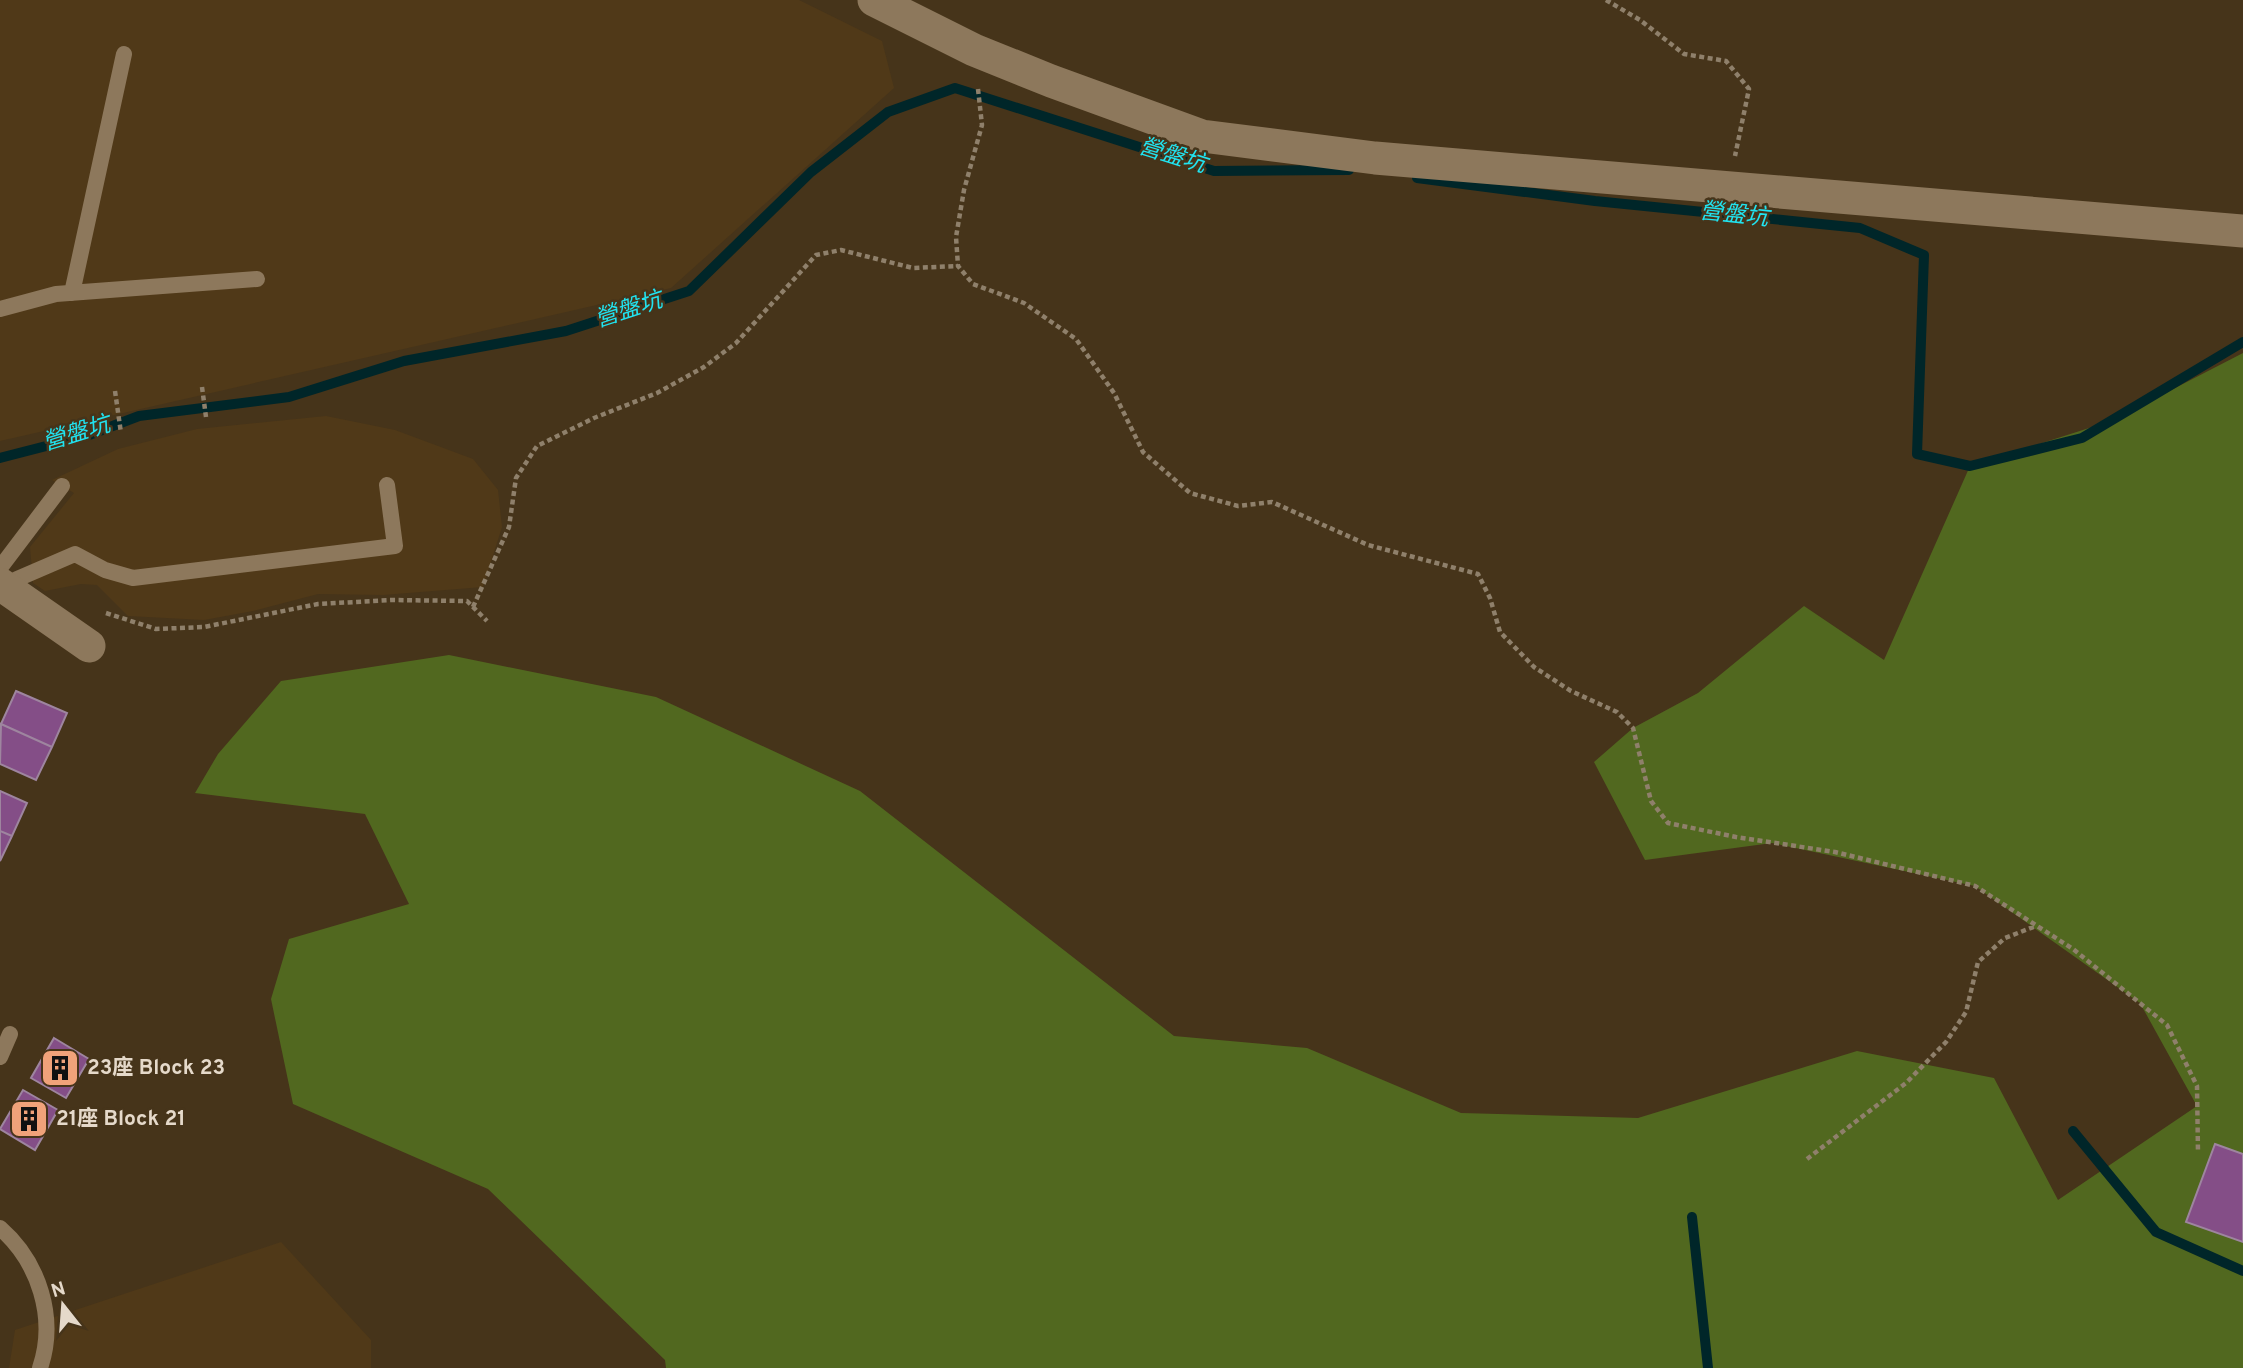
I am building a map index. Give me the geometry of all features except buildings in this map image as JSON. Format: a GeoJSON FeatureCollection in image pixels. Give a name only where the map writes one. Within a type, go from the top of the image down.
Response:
{"type":"FeatureCollection","features":[{"type":"Feature","properties":{"kind":"street"},"geometry":{"type":"LineString","coordinates":[[874,0],[974,50],[1202,136],[1375,158],[2243,231]]}},
{"type":"Feature","properties":{"kind":"street"},"geometry":{"type":"LineString","coordinates":[[2,580],[89,646]]}},
{"type":"Feature","properties":{"kind":"lane"},"geometry":{"type":"LineString","coordinates":[[72,293],[124,54]]}},
{"type":"Feature","properties":{"kind":"lane"},"geometry":{"type":"LineString","coordinates":[[0,309],[72,293],[257,279]]}},
{"type":"Feature","properties":{"kind":"lane"},"geometry":{"type":"LineString","coordinates":[[2,580],[17,579],[75,554],[105,570],[133,578],[395,546],[387,485]]}},
{"type":"Feature","properties":{"kind":"lane"},"geometry":{"type":"LineString","coordinates":[[2,580],[62,486]]}},
{"type":"Feature","properties":{"kind":"lane"},"geometry":{"type":"LineString","coordinates":[[0,1057],[10,1034]]}},
{"type":"Feature","properties":{"kind":"lane"},"geometry":{"type":"LineString","coordinates":[[0,1228],[14,1240],[31,1266],[43,1295],[47,1327],[40,1368]]}},
{"type":"Feature","properties":{"kind":"path"},"geometry":{"type":"LineString","coordinates":[[1606,0],[1640,20],[1684,54],[1726,61],[1749,89],[1728,187]]}},
{"type":"Feature","properties":{"kind":"path"},"geometry":{"type":"LineString","coordinates":[[982,125],[960,213],[956,237],[958,266],[973,284],[1024,303],[1076,339],[1114,393],[1143,452],[1190,493],[1238,506],[1272,502],[1368,545],[1478,574],[1490,598],[1500,632],[1534,667],[1571,691],[1617,712],[1633,728],[1651,801],[1668,823],[1835,852],[1975,886],[2073,948],[2167,1025],[2197,1086],[2198,1153]]}},
{"type":"Feature","properties":{"kind":"path"},"geometry":{"type":"LineString","coordinates":[[473,607],[509,527],[516,478],[537,446],[594,418],[657,393],[704,367],[736,344],[816,255],[841,250],[913,268],[958,266]]}},
{"type":"Feature","properties":{"kind":"path"},"geometry":{"type":"LineString","coordinates":[[202,387],[206,417]]}},
{"type":"Feature","properties":{"kind":"path"},"geometry":{"type":"LineString","coordinates":[[115,391],[121,433]]}},
{"type":"Feature","properties":{"kind":"path"},"geometry":{"type":"LineString","coordinates":[[100,612],[156,629],[204,627],[318,604],[392,600],[467,601],[487,621]]}},
{"type":"Feature","properties":{"kind":"path"},"geometry":{"type":"LineString","coordinates":[[1807,1159],[1906,1083],[1945,1042],[1966,1012],[1978,962],[2005,938],[2037,926]]}},
{"type":"Feature","properties":{"kind":"shaded area"},"geometry":{"type":"Polygon","coordinates":[[[0,0],[799,0],[882,41],[894,88],[671,288],[0,441],[0,0]]]}},
{"type":"Feature","properties":{"kind":"shaded area"},"geometry":{"type":"Polygon","coordinates":[[[326,416],[395,430],[473,459],[498,490],[502,527],[483,587],[383,595],[318,594],[253,611],[204,620],[128,616],[97,585],[81,584],[45,591],[33,583],[30,547],[74,493],[52,480],[118,449],[197,429],[326,416]]]}},
{"type":"Feature","properties":{"kind":"shaded area"},"geometry":{"type":"Polygon","coordinates":[[[281,1242],[371,1340],[371,1368],[9,1368],[15,1330],[281,1242]]]}},
{"type":"Feature","properties":{"kind":"green space"},"geometry":{"type":"Polygon","coordinates":[[[2243,353],[2243,1368],[666,1368],[665,1360],[488,1189],[293,1104],[271,999],[289,939],[409,904],[365,814],[195,793],[218,754],[281,681],[449,655],[656,697],[860,791],[1174,1036],[1307,1048],[1461,1113],[1638,1118],[1857,1051],[1994,1078],[2058,1200],[2197,1106],[2140,1003],[1975,886],[1772,843],[1645,860],[1594,762],[1633,728],[1698,693],[1804,606],[1884,660],[1970,466],[2111,421],[2243,353]]]}},
{"type":"Feature","properties":{"kind":"waterway","name":"營盤坑"},"geometry":{"type":"LineString","coordinates":[[0,458],[89,435],[139,416],[289,397],[404,361],[566,331],[689,291],[811,172],[888,112],[955,88],[1214,171],[1349,170]]}},
{"type":"Feature","properties":{"kind":"waterway","name":"營盤坑"},"geometry":{"type":"LineString","coordinates":[[1417,178],[1595,201],[1860,228],[1924,255],[1917,454],[1970,466],[2082,438],[2243,342]]}},
{"type":"Feature","properties":{"kind":"waterway"},"geometry":{"type":"LineString","coordinates":[[2073,1131],[2156,1232],[2243,1271]]}},
{"type":"Feature","properties":{"kind":"waterway"},"geometry":{"type":"LineString","coordinates":[[1692,1217],[1708,1368]]}},
{"type":"Feature","properties":{"kind":"place","name":"23座 Block 23"},"geometry":{"type":"Point","coordinates":[60,1068]}},
{"type":"Feature","properties":{"kind":"place","name":"21座 Block 21"},"geometry":{"type":"Point","coordinates":[29,1119]}}]}
